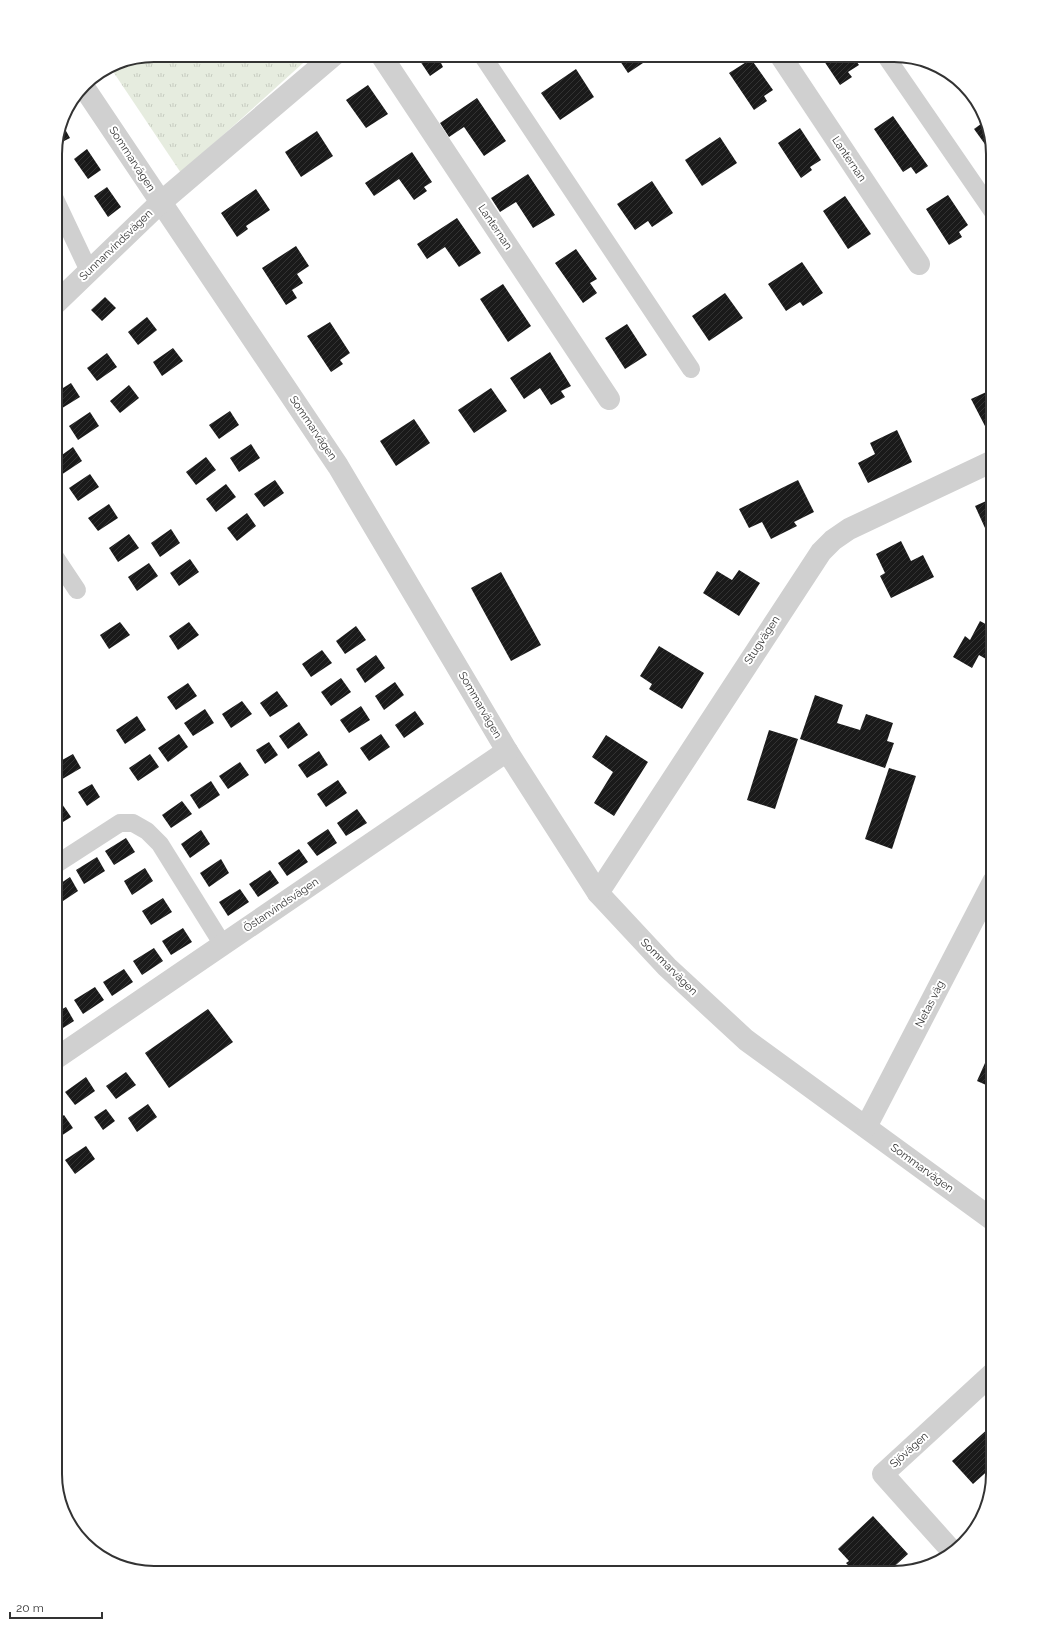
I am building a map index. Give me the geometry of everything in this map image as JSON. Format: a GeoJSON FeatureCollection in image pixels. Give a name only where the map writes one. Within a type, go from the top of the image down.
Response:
{"type":"FeatureCollection","features":[{"type":"Feature","properties":{"kind":"street"},"geometry":{"type":"LineString","coordinates":[[160,203],[326,62]]}},
{"type":"Feature","properties":{"kind":"street","name":"Lanternan"},"geometry":{"type":"LineString","coordinates":[[386,62],[609,399]]}},
{"type":"Feature","properties":{"kind":"street","name":"Lanternan"},"geometry":{"type":"LineString","coordinates":[[785,62],[919,264]]}},
{"type":"Feature","properties":{"kind":"street","name":"Sommarvägen"},"geometry":{"type":"LineString","coordinates":[[87,91],[160,203],[338,466],[507,751],[598,893],[667,967],[746,1040],[986,1215]]}},
{"type":"Feature","properties":{"kind":"street","name":"Sunnanvindsvägen"},"geometry":{"type":"LineString","coordinates":[[62,297],[160,203]]}},
{"type":"Feature","properties":{"kind":"street","name":"Stugvägen"},"geometry":{"type":"LineString","coordinates":[[598,893],[821,552],[833,540],[849,529],[986,463]]}},
{"type":"Feature","properties":{"kind":"street","name":"Östanvindsvägen"},"geometry":{"type":"LineString","coordinates":[[62,1054],[507,751]]}},
{"type":"Feature","properties":{"kind":"street","name":"Netas väg"},"geometry":{"type":"LineString","coordinates":[[866,1126],[986,895]]}},
{"type":"Feature","properties":{"kind":"street","name":"Sjövägen"},"geometry":{"type":"LineString","coordinates":[[949,1547],[883,1474],[986,1378]]}},
{"type":"Feature","properties":{"kind":"lane"},"geometry":{"type":"LineString","coordinates":[[487,62],[692,369]]}},
{"type":"Feature","properties":{"kind":"lane"},"geometry":{"type":"LineString","coordinates":[[890,62],[986,202]]}},
{"type":"Feature","properties":{"kind":"lane"},"geometry":{"type":"LineString","coordinates":[[62,214],[89,272]]}},
{"type":"Feature","properties":{"kind":"lane"},"geometry":{"type":"LineString","coordinates":[[62,568],[76,590]]}},
{"type":"Feature","properties":{"kind":"lane"},"geometry":{"type":"LineString","coordinates":[[62,860],[120,822],[133,823],[147,831],[160,844],[223,944]]}},
{"type":"Feature","properties":{"kind":"green space"},"geometry":{"type":"Polygon","coordinates":[[[148,62],[304,62],[181,173],[113,72],[125,67],[148,62]]]}},
{"type":"Feature","properties":{"kind":"building"},"geometry":{"type":"Polygon","coordinates":[[[421,62],[442,62],[441,63],[443,67],[430,76],[421,62]]]}},
{"type":"Feature","properties":{"kind":"building"},"geometry":{"type":"Polygon","coordinates":[[[621,62],[644,62],[628,73],[621,62]]]}},
{"type":"Feature","properties":{"kind":"building"},"geometry":{"type":"Polygon","coordinates":[[[746,62],[753,62],[773,90],[764,96],[767,101],[754,110],[729,73],[746,62]]]}},
{"type":"Feature","properties":{"kind":"building"},"geometry":{"type":"Polygon","coordinates":[[[825,62],[857,62],[859,65],[848,72],[852,77],[840,85],[825,62]]]}},
{"type":"Feature","properties":{"kind":"building"},"geometry":{"type":"Polygon","coordinates":[[[576,69],[594,97],[560,120],[541,93],[576,69]]]}},
{"type":"Feature","properties":{"kind":"building"},"geometry":{"type":"Polygon","coordinates":[[[368,85],[388,114],[366,128],[346,100],[368,85]]]}},
{"type":"Feature","properties":{"kind":"building"},"geometry":{"type":"Polygon","coordinates":[[[477,98],[506,141],[484,156],[464,127],[449,137],[440,123],[477,98]]]}},
{"type":"Feature","properties":{"kind":"building"},"geometry":{"type":"Polygon","coordinates":[[[893,116],[928,166],[916,174],[911,167],[903,172],[874,129],[893,116]]]}},
{"type":"Feature","properties":{"kind":"building"},"geometry":{"type":"Polygon","coordinates":[[[981,124],[985,145],[974,129],[981,124]]]}},
{"type":"Feature","properties":{"kind":"building"},"geometry":{"type":"Polygon","coordinates":[[[800,128],[821,160],[810,167],[812,170],[801,178],[778,143],[800,128]]]}},
{"type":"Feature","properties":{"kind":"building"},"geometry":{"type":"Polygon","coordinates":[[[65,129],[70,138],[63,141],[65,129]]]}},
{"type":"Feature","properties":{"kind":"building"},"geometry":{"type":"Polygon","coordinates":[[[317,131],[333,156],[301,177],[285,152],[317,131]]]}},
{"type":"Feature","properties":{"kind":"building"},"geometry":{"type":"Polygon","coordinates":[[[720,137],[737,163],[702,186],[685,160],[720,137]]]}},
{"type":"Feature","properties":{"kind":"building"},"geometry":{"type":"Polygon","coordinates":[[[87,149],[101,170],[88,179],[74,159],[87,149]]]}},
{"type":"Feature","properties":{"kind":"building"},"geometry":{"type":"Polygon","coordinates":[[[412,152],[432,182],[424,187],[427,191],[414,200],[399,179],[374,196],[365,183],[412,152]]]}},
{"type":"Feature","properties":{"kind":"building"},"geometry":{"type":"Polygon","coordinates":[[[528,174],[555,215],[533,228],[516,202],[500,212],[491,198],[528,174]]]}},
{"type":"Feature","properties":{"kind":"building"},"geometry":{"type":"Polygon","coordinates":[[[652,181],[673,213],[652,227],[648,221],[635,230],[617,204],[652,181]]]}},
{"type":"Feature","properties":{"kind":"building"},"geometry":{"type":"Polygon","coordinates":[[[107,187],[121,207],[108,217],[94,196],[107,187]]]}},
{"type":"Feature","properties":{"kind":"building"},"geometry":{"type":"Polygon","coordinates":[[[256,189],[270,210],[246,226],[248,229],[237,237],[221,213],[256,189]]]}},
{"type":"Feature","properties":{"kind":"building"},"geometry":{"type":"Polygon","coordinates":[[[948,195],[968,225],[959,232],[962,237],[949,245],[926,209],[948,195]]]}},
{"type":"Feature","properties":{"kind":"building"},"geometry":{"type":"Polygon","coordinates":[[[845,196],[871,234],[848,249],[823,211],[845,196]]]}},
{"type":"Feature","properties":{"kind":"building"},"geometry":{"type":"Polygon","coordinates":[[[457,218],[481,253],[459,267],[445,247],[427,259],[417,244],[457,218]]]}},
{"type":"Feature","properties":{"kind":"building"},"geometry":{"type":"Polygon","coordinates":[[[296,246],[309,266],[297,274],[303,283],[292,290],[297,298],[286,305],[262,268],[296,246]]]}},
{"type":"Feature","properties":{"kind":"building"},"geometry":{"type":"Polygon","coordinates":[[[576,249],[597,279],[590,283],[597,293],[583,303],[555,263],[576,249]]]}},
{"type":"Feature","properties":{"kind":"building"},"geometry":{"type":"Polygon","coordinates":[[[802,262],[823,293],[803,306],[800,302],[786,311],[768,284],[802,262]]]}},
{"type":"Feature","properties":{"kind":"building"},"geometry":{"type":"Polygon","coordinates":[[[503,284],[531,326],[508,342],[480,299],[503,284]]]}},
{"type":"Feature","properties":{"kind":"building"},"geometry":{"type":"Polygon","coordinates":[[[725,293],[743,318],[709,341],[692,316],[725,293]]]}},
{"type":"Feature","properties":{"kind":"building"},"geometry":{"type":"Polygon","coordinates":[[[105,297],[116,308],[102,321],[91,310],[105,297]]]}},
{"type":"Feature","properties":{"kind":"building"},"geometry":{"type":"Polygon","coordinates":[[[147,317],[157,330],[138,345],[128,332],[147,317]]]}},
{"type":"Feature","properties":{"kind":"building"},"geometry":{"type":"Polygon","coordinates":[[[330,322],[350,353],[340,360],[343,364],[331,372],[307,336],[330,322]]]}},
{"type":"Feature","properties":{"kind":"building"},"geometry":{"type":"Polygon","coordinates":[[[627,324],[647,355],[625,369],[605,338],[627,324]]]}},
{"type":"Feature","properties":{"kind":"building"},"geometry":{"type":"Polygon","coordinates":[[[173,348],[183,361],[162,376],[153,362],[173,348]]]}},
{"type":"Feature","properties":{"kind":"building"},"geometry":{"type":"Polygon","coordinates":[[[550,352],[571,386],[561,391],[565,397],[551,405],[540,388],[524,399],[510,378],[550,352]]]}},
{"type":"Feature","properties":{"kind":"building"},"geometry":{"type":"Polygon","coordinates":[[[107,353],[117,367],[97,381],[87,368],[107,353]]]}},
{"type":"Feature","properties":{"kind":"building"},"geometry":{"type":"Polygon","coordinates":[[[71,383],[80,397],[62,408],[62,389],[71,383]]]}},
{"type":"Feature","properties":{"kind":"building"},"geometry":{"type":"Polygon","coordinates":[[[129,385],[139,398],[120,413],[110,401],[129,385]]]}},
{"type":"Feature","properties":{"kind":"building"},"geometry":{"type":"Polygon","coordinates":[[[491,388],[507,411],[474,433],[458,410],[491,388]]]}},
{"type":"Feature","properties":{"kind":"building"},"geometry":{"type":"Polygon","coordinates":[[[986,392],[986,428],[971,399],[986,392]]]}},
{"type":"Feature","properties":{"kind":"building"},"geometry":{"type":"Polygon","coordinates":[[[230,411],[239,425],[219,439],[209,425],[230,411]]]}},
{"type":"Feature","properties":{"kind":"building"},"geometry":{"type":"Polygon","coordinates":[[[90,412],[99,426],[78,440],[69,426],[90,412]]]}},
{"type":"Feature","properties":{"kind":"building"},"geometry":{"type":"Polygon","coordinates":[[[414,419],[430,443],[396,466],[380,441],[414,419]]]}},
{"type":"Feature","properties":{"kind":"building"},"geometry":{"type":"Polygon","coordinates":[[[897,430],[912,462],[868,483],[858,463],[875,454],[870,443],[897,430]]]}},
{"type":"Feature","properties":{"kind":"building"},"geometry":{"type":"Polygon","coordinates":[[[251,444],[260,458],[239,472],[230,458],[251,444]]]}},
{"type":"Feature","properties":{"kind":"building"},"geometry":{"type":"Polygon","coordinates":[[[73,447],[82,461],[62,474],[62,455],[73,447]]]}},
{"type":"Feature","properties":{"kind":"building"},"geometry":{"type":"Polygon","coordinates":[[[206,457],[216,470],[196,485],[186,472],[206,457]]]}},
{"type":"Feature","properties":{"kind":"building"},"geometry":{"type":"Polygon","coordinates":[[[90,474],[99,487],[78,501],[69,488],[90,474]]]}},
{"type":"Feature","properties":{"kind":"building"},"geometry":{"type":"Polygon","coordinates":[[[275,480],[284,493],[264,507],[254,494],[275,480]]]}},
{"type":"Feature","properties":{"kind":"building"},"geometry":{"type":"Polygon","coordinates":[[[798,480],[814,512],[794,522],[797,526],[771,539],[762,522],[749,528],[739,509],[798,480]]]}},
{"type":"Feature","properties":{"kind":"building"},"geometry":{"type":"Polygon","coordinates":[[[226,484],[236,497],[216,512],[206,499],[226,484]]]}},
{"type":"Feature","properties":{"kind":"building"},"geometry":{"type":"Polygon","coordinates":[[[986,501],[986,530],[975,506],[986,501]]]}},
{"type":"Feature","properties":{"kind":"building"},"geometry":{"type":"Polygon","coordinates":[[[109,504],[118,518],[98,531],[88,518],[109,504]]]}},
{"type":"Feature","properties":{"kind":"building"},"geometry":{"type":"Polygon","coordinates":[[[247,513],[256,526],[237,541],[227,528],[247,513]]]}},
{"type":"Feature","properties":{"kind":"building"},"geometry":{"type":"Polygon","coordinates":[[[171,529],[180,543],[160,557],[151,543],[171,529]]]}},
{"type":"Feature","properties":{"kind":"building"},"geometry":{"type":"Polygon","coordinates":[[[129,534],[139,548],[118,562],[109,548],[129,534]]]}},
{"type":"Feature","properties":{"kind":"building"},"geometry":{"type":"Polygon","coordinates":[[[901,541],[911,561],[923,555],[934,577],[891,598],[880,576],[885,573],[876,554],[901,541]]]}},
{"type":"Feature","properties":{"kind":"building"},"geometry":{"type":"Polygon","coordinates":[[[190,559],[199,572],[179,586],[170,573],[190,559]]]}},
{"type":"Feature","properties":{"kind":"building"},"geometry":{"type":"Polygon","coordinates":[[[149,563],[158,576],[137,591],[128,577],[149,563]]]}},
{"type":"Feature","properties":{"kind":"building"},"geometry":{"type":"Polygon","coordinates":[[[739,570],[760,583],[739,616],[703,593],[717,571],[732,580],[739,570]]]}},
{"type":"Feature","properties":{"kind":"building"},"geometry":{"type":"Polygon","coordinates":[[[501,572],[541,645],[511,661],[471,588],[501,572]]]}},
{"type":"Feature","properties":{"kind":"building"},"geometry":{"type":"Polygon","coordinates":[[[980,621],[986,624],[986,659],[979,655],[972,668],[953,657],[965,636],[970,640],[980,621]]]}},
{"type":"Feature","properties":{"kind":"building"},"geometry":{"type":"Polygon","coordinates":[[[120,622],[130,635],[109,649],[100,635],[120,622]]]}},
{"type":"Feature","properties":{"kind":"building"},"geometry":{"type":"Polygon","coordinates":[[[189,622],[199,635],[178,650],[169,636],[189,622]]]}},
{"type":"Feature","properties":{"kind":"building"},"geometry":{"type":"Polygon","coordinates":[[[356,626],[366,640],[345,654],[336,641],[356,626]]]}},
{"type":"Feature","properties":{"kind":"building"},"geometry":{"type":"Polygon","coordinates":[[[659,646],[704,673],[682,709],[649,689],[652,684],[640,676],[659,646]]]}},
{"type":"Feature","properties":{"kind":"building"},"geometry":{"type":"Polygon","coordinates":[[[322,650],[332,663],[311,677],[302,664],[322,650]]]}},
{"type":"Feature","properties":{"kind":"building"},"geometry":{"type":"Polygon","coordinates":[[[376,655],[385,668],[365,683],[356,669],[376,655]]]}},
{"type":"Feature","properties":{"kind":"building"},"geometry":{"type":"Polygon","coordinates":[[[341,678],[351,692],[331,706],[321,692],[341,678]]]}},
{"type":"Feature","properties":{"kind":"building"},"geometry":{"type":"Polygon","coordinates":[[[395,682],[404,695],[384,710],[375,696],[395,682]]]}},
{"type":"Feature","properties":{"kind":"building"},"geometry":{"type":"Polygon","coordinates":[[[188,683],[197,696],[176,710],[167,697],[188,683]]]}},
{"type":"Feature","properties":{"kind":"building"},"geometry":{"type":"Polygon","coordinates":[[[277,691],[288,706],[270,717],[260,703],[277,691]]]}},
{"type":"Feature","properties":{"kind":"building"},"geometry":{"type":"Polygon","coordinates":[[[815,695],[843,705],[837,723],[860,730],[866,714],[893,723],[887,741],[894,743],[885,768],[800,739],[815,695]]]}},
{"type":"Feature","properties":{"kind":"building"},"geometry":{"type":"Polygon","coordinates":[[[242,701],[252,714],[231,728],[222,714],[242,701]]]}},
{"type":"Feature","properties":{"kind":"building"},"geometry":{"type":"Polygon","coordinates":[[[361,706],[370,720],[349,733],[340,720],[361,706]]]}},
{"type":"Feature","properties":{"kind":"building"},"geometry":{"type":"Polygon","coordinates":[[[205,709],[214,723],[193,736],[184,723],[205,709]]]}},
{"type":"Feature","properties":{"kind":"building"},"geometry":{"type":"Polygon","coordinates":[[[415,711],[424,724],[404,738],[395,725],[415,711]]]}},
{"type":"Feature","properties":{"kind":"building"},"geometry":{"type":"Polygon","coordinates":[[[137,716],[146,730],[125,744],[116,730],[137,716]]]}},
{"type":"Feature","properties":{"kind":"building"},"geometry":{"type":"Polygon","coordinates":[[[299,722],[308,735],[288,749],[279,736],[299,722]]]}},
{"type":"Feature","properties":{"kind":"building"},"geometry":{"type":"Polygon","coordinates":[[[769,730],[798,739],[775,809],[747,800],[769,730]]]}},
{"type":"Feature","properties":{"kind":"building"},"geometry":{"type":"Polygon","coordinates":[[[179,734],[188,747],[168,762],[158,748],[179,734]]]}},
{"type":"Feature","properties":{"kind":"building"},"geometry":{"type":"Polygon","coordinates":[[[381,734],[390,747],[369,761],[360,748],[381,734]]]}},
{"type":"Feature","properties":{"kind":"building"},"geometry":{"type":"Polygon","coordinates":[[[606,735],[648,762],[614,816],[594,803],[613,772],[592,757],[606,735]]]}},
{"type":"Feature","properties":{"kind":"building"},"geometry":{"type":"Polygon","coordinates":[[[269,742],[278,755],[265,764],[256,750],[269,742]]]}},
{"type":"Feature","properties":{"kind":"building"},"geometry":{"type":"Polygon","coordinates":[[[319,751],[328,765],[307,778],[298,765],[319,751]]]}},
{"type":"Feature","properties":{"kind":"building"},"geometry":{"type":"Polygon","coordinates":[[[73,754],[81,768],[62,779],[62,760],[73,754]]]}},
{"type":"Feature","properties":{"kind":"building"},"geometry":{"type":"Polygon","coordinates":[[[150,754],[159,767],[138,781],[129,768],[150,754]]]}},
{"type":"Feature","properties":{"kind":"building"},"geometry":{"type":"Polygon","coordinates":[[[240,762],[249,775],[228,789],[219,776],[240,762]]]}},
{"type":"Feature","properties":{"kind":"building"},"geometry":{"type":"Polygon","coordinates":[[[889,768],[916,776],[892,849],[865,839],[889,768]]]}},
{"type":"Feature","properties":{"kind":"building"},"geometry":{"type":"Polygon","coordinates":[[[338,780],[347,793],[326,807],[317,794],[338,780]]]}},
{"type":"Feature","properties":{"kind":"building"},"geometry":{"type":"Polygon","coordinates":[[[211,781],[220,795],[199,809],[190,795],[211,781]]]}},
{"type":"Feature","properties":{"kind":"building"},"geometry":{"type":"Polygon","coordinates":[[[92,784],[100,797],[87,806],[78,792],[92,784]]]}},
{"type":"Feature","properties":{"kind":"building"},"geometry":{"type":"Polygon","coordinates":[[[182,801],[192,814],[171,828],[162,815],[182,801]]]}},
{"type":"Feature","properties":{"kind":"building"},"geometry":{"type":"Polygon","coordinates":[[[62,804],[71,817],[62,823],[62,804]]]}},
{"type":"Feature","properties":{"kind":"building"},"geometry":{"type":"Polygon","coordinates":[[[357,809],[367,823],[346,836],[337,823],[357,809]]]}},
{"type":"Feature","properties":{"kind":"building"},"geometry":{"type":"Polygon","coordinates":[[[328,829],[337,843],[317,856],[307,843],[328,829]]]}},
{"type":"Feature","properties":{"kind":"building"},"geometry":{"type":"Polygon","coordinates":[[[201,830],[210,844],[190,858],[181,844],[201,830]]]}},
{"type":"Feature","properties":{"kind":"building"},"geometry":{"type":"Polygon","coordinates":[[[126,838],[135,852],[114,865],[105,851],[126,838]]]}},
{"type":"Feature","properties":{"kind":"building"},"geometry":{"type":"Polygon","coordinates":[[[299,849],[308,862],[287,876],[278,863],[299,849]]]}},
{"type":"Feature","properties":{"kind":"building"},"geometry":{"type":"Polygon","coordinates":[[[97,857],[105,871],[84,884],[76,870],[97,857]]]}},
{"type":"Feature","properties":{"kind":"building"},"geometry":{"type":"Polygon","coordinates":[[[221,859],[229,873],[209,887],[200,873],[221,859]]]}},
{"type":"Feature","properties":{"kind":"building"},"geometry":{"type":"Polygon","coordinates":[[[145,868],[153,881],[132,895],[124,881],[145,868]]]}},
{"type":"Feature","properties":{"kind":"building"},"geometry":{"type":"Polygon","coordinates":[[[270,870],[279,883],[258,897],[249,884],[270,870]]]}},
{"type":"Feature","properties":{"kind":"building"},"geometry":{"type":"Polygon","coordinates":[[[70,877],[78,891],[62,902],[62,882],[70,877]]]}},
{"type":"Feature","properties":{"kind":"building"},"geometry":{"type":"Polygon","coordinates":[[[240,889],[249,902],[228,916],[219,902],[240,889]]]}},
{"type":"Feature","properties":{"kind":"building"},"geometry":{"type":"Polygon","coordinates":[[[163,898],[172,912],[151,925],[142,911],[163,898]]]}},
{"type":"Feature","properties":{"kind":"building"},"geometry":{"type":"Polygon","coordinates":[[[183,928],[192,942],[171,955],[162,941],[183,928]]]}},
{"type":"Feature","properties":{"kind":"building"},"geometry":{"type":"Polygon","coordinates":[[[154,948],[163,961],[142,975],[133,961],[154,948]]]}},
{"type":"Feature","properties":{"kind":"building"},"geometry":{"type":"Polygon","coordinates":[[[124,969],[133,982],[112,996],[103,982],[124,969]]]}},
{"type":"Feature","properties":{"kind":"building"},"geometry":{"type":"Polygon","coordinates":[[[95,987],[104,1000],[83,1014],[74,1000],[95,987]]]}},
{"type":"Feature","properties":{"kind":"building"},"geometry":{"type":"Polygon","coordinates":[[[66,1007],[74,1021],[62,1029],[62,1009],[66,1007]]]}},
{"type":"Feature","properties":{"kind":"building"},"geometry":{"type":"Polygon","coordinates":[[[208,1009],[233,1042],[169,1088],[145,1053],[208,1009]]]}},
{"type":"Feature","properties":{"kind":"building"},"geometry":{"type":"Polygon","coordinates":[[[986,1061],[986,1085],[977,1081],[986,1061]]]}},
{"type":"Feature","properties":{"kind":"building"},"geometry":{"type":"Polygon","coordinates":[[[126,1072],[136,1085],[116,1099],[106,1086],[126,1072]]]}},
{"type":"Feature","properties":{"kind":"building"},"geometry":{"type":"Polygon","coordinates":[[[86,1077],[95,1091],[75,1105],[65,1092],[86,1077]]]}},
{"type":"Feature","properties":{"kind":"building"},"geometry":{"type":"Polygon","coordinates":[[[148,1104],[157,1117],[137,1132],[128,1118],[148,1104]]]}},
{"type":"Feature","properties":{"kind":"building"},"geometry":{"type":"Polygon","coordinates":[[[106,1109],[115,1121],[103,1130],[94,1117],[106,1109]]]}},
{"type":"Feature","properties":{"kind":"building"},"geometry":{"type":"Polygon","coordinates":[[[64,1115],[73,1128],[62,1135],[62,1117],[64,1115]]]}},
{"type":"Feature","properties":{"kind":"building"},"geometry":{"type":"Polygon","coordinates":[[[86,1146],[95,1159],[75,1174],[65,1160],[86,1146]]]}},
{"type":"Feature","properties":{"kind":"building"},"geometry":{"type":"Polygon","coordinates":[[[986,1431],[986,1472],[973,1484],[952,1461],[986,1431]]]}},
{"type":"Feature","properties":{"kind":"building"},"geometry":{"type":"Polygon","coordinates":[[[873,1516],[908,1554],[895,1566],[849,1566],[846,1563],[849,1561],[838,1549],[873,1516]]]}}]}
